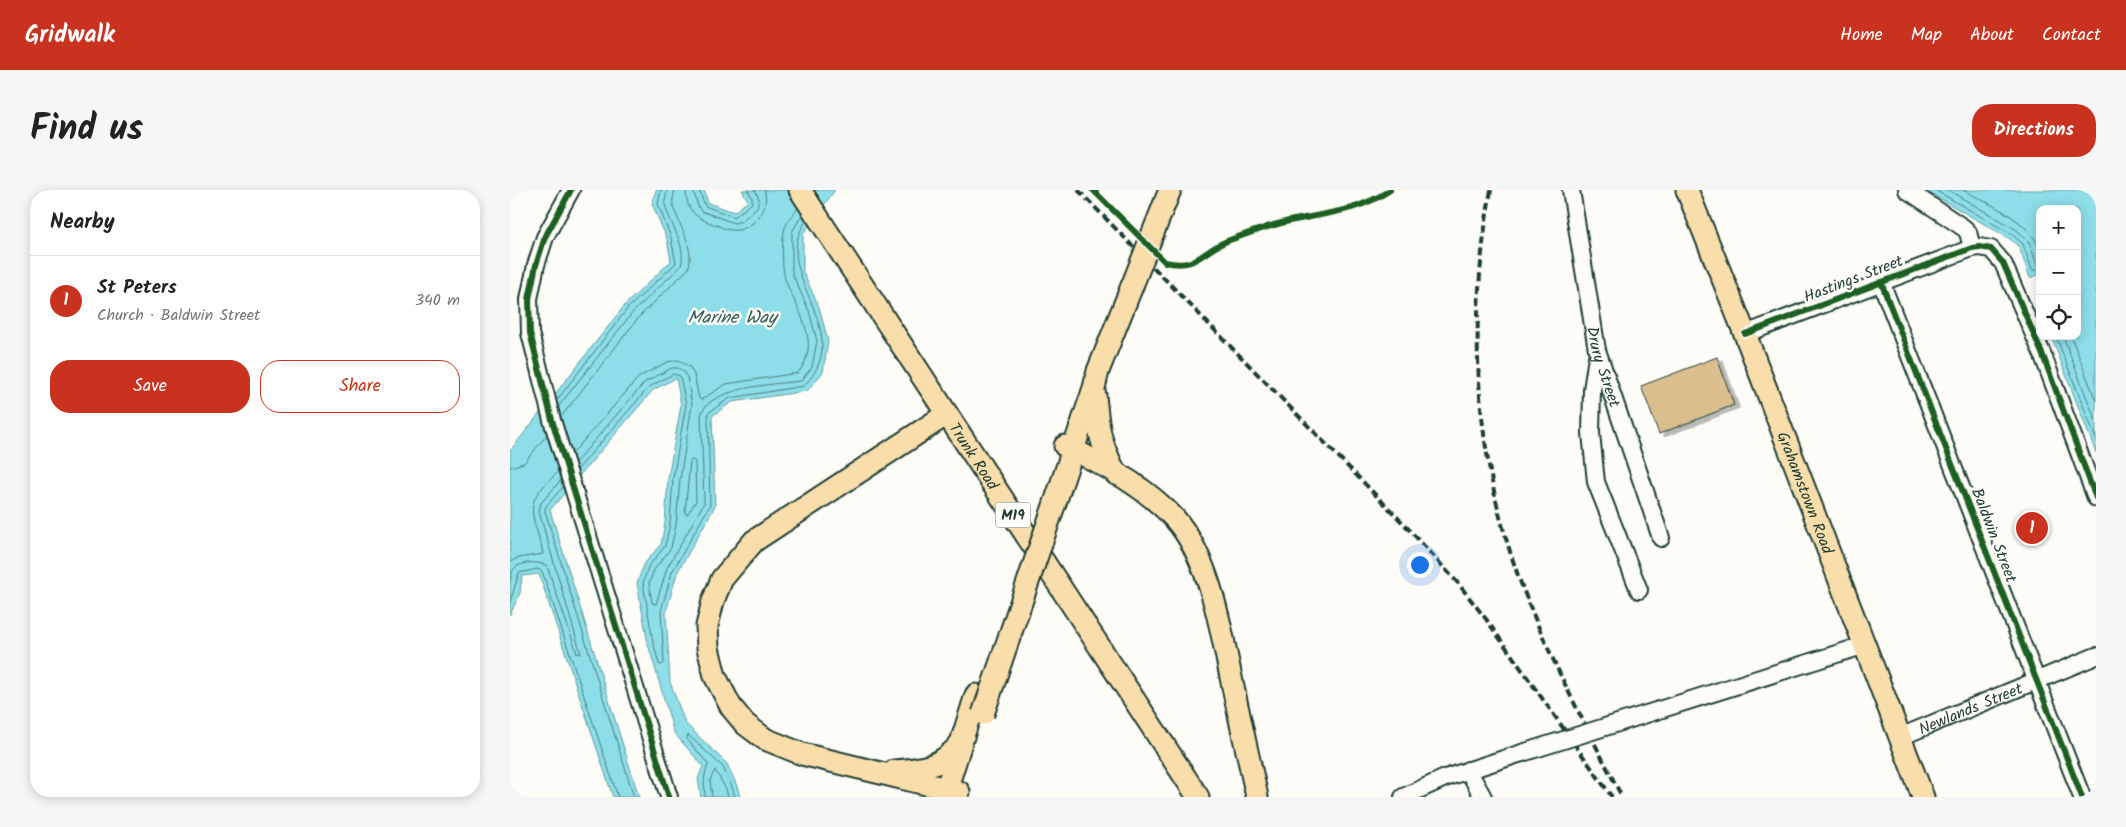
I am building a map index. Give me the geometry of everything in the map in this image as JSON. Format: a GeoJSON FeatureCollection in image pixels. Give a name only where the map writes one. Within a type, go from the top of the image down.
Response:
{"type":"FeatureCollection","features":[{"type":"Feature","properties":{"kind":"main road","name":"Trunk Road"},"geometry":{"type":"LineString","coordinates":[[800,190],[1198,797]]}},
{"type":"Feature","properties":{"kind":"main road","name":"Grahamstown Road"},"geometry":{"type":"LineString","coordinates":[[1687,190],[1745,334],[1923,797]]}},
{"type":"Feature","properties":{"kind":"main road"},"geometry":{"type":"LineString","coordinates":[[952,794],[979,704],[1053,492],[1167,198]]}},
{"type":"Feature","properties":{"kind":"main road"},"geometry":{"type":"LineString","coordinates":[[1096,379],[1098,431],[1116,474]]}},
{"type":"Feature","properties":{"kind":"main road"},"geometry":{"type":"LineString","coordinates":[[947,414],[754,541],[722,579],[713,601],[707,626],[708,648],[715,676],[731,707],[745,724],[765,739],[802,754],[876,772],[952,794]]}},
{"type":"Feature","properties":{"kind":"main road"},"geometry":{"type":"LineString","coordinates":[[1069,448],[1116,474],[1151,498],[1175,520],[1198,555],[1221,632],[1257,797]]}},
{"type":"Feature","properties":{"kind":"main road"},"geometry":{"type":"LineString","coordinates":[[952,794],[962,742],[979,704]]}},
{"type":"Feature","properties":{"kind":"main road"},"geometry":{"type":"LineString","coordinates":[[876,772],[911,770],[936,764],[946,759],[962,742]]}},
{"type":"Feature","properties":{"kind":"street"},"geometry":{"type":"LineString","coordinates":[[571,190],[545,236],[536,266],[529,299],[530,333],[552,420],[669,797]]}},
{"type":"Feature","properties":{"kind":"street","name":"Drury Street"},"geometry":{"type":"LineString","coordinates":[[1571,190],[1598,350],[1661,538]]}},
{"type":"Feature","properties":{"kind":"street"},"geometry":{"type":"LineString","coordinates":[[1907,190],[1964,228],[1968,232],[1972,248],[1990,249],[2003,262],[2042,353],[2096,498]]}},
{"type":"Feature","properties":{"kind":"street","name":"Hastings Street"},"geometry":{"type":"LineString","coordinates":[[1745,334],[1972,248]]}},
{"type":"Feature","properties":{"kind":"street","name":"Baldwin Street"},"geometry":{"type":"LineString","coordinates":[[1881,282],[2082,797]]}},
{"type":"Feature","properties":{"kind":"street"},"geometry":{"type":"LineString","coordinates":[[1598,350],[1592,390],[1591,433],[1596,482],[1638,590]]}},
{"type":"Feature","properties":{"kind":"street"},"geometry":{"type":"LineString","coordinates":[[1404,797],[1468,770],[1865,646]]}},
{"type":"Feature","properties":{"kind":"street","name":"Newlands Street"},"geometry":{"type":"LineString","coordinates":[[1900,737],[2096,656]]}},
{"type":"Feature","properties":{"kind":"street"},"geometry":{"type":"LineString","coordinates":[[1468,770],[1483,797]]}},
{"type":"Feature","properties":{"kind":"water","name":"Marine Way"},"geometry":{"type":"Polygon","coordinates":[[[656,190],[704,190],[708,203],[734,212],[748,201],[742,190],[835,190],[803,234],[803,272],[819,307],[828,341],[823,372],[807,391],[732,402],[712,416],[715,506],[677,573],[666,612],[670,682],[685,723],[727,764],[740,797],[701,797],[698,779],[703,766],[674,733],[648,644],[637,583],[644,564],[661,544],[665,523],[668,478],[681,405],[676,378],[653,390],[550,510],[639,797],[613,797],[539,574],[522,576],[520,593],[510,615],[510,451],[625,305],[671,261],[667,239],[652,204],[656,190]]]}},
{"type":"Feature","properties":{"kind":"water"},"geometry":{"type":"Polygon","coordinates":[[[1920,190],[2096,190],[2096,453],[2053,340],[2081,340],[2081,205],[2036,205],[2036,276],[2030,278],[2019,247],[2010,239],[1932,194],[1926,194],[1920,190]]]}},
{"type":"Feature","properties":{"kind":"building"},"geometry":{"type":"Polygon","coordinates":[[[1717,357],[1734,405],[1659,434],[1641,386],[1717,357]]]}},
{"type":"Feature","properties":{"kind":"railway"},"geometry":{"type":"LineString","coordinates":[[1078,190],[1405,525],[1457,582],[1486,619],[1612,797]]}},
{"type":"Feature","properties":{"kind":"railway"},"geometry":{"type":"LineString","coordinates":[[1491,190],[1483,241],[1478,345],[1480,397],[1486,449],[1496,500],[1509,550],[1537,624],[1572,699],[1622,797]]}},
{"type":"Feature","properties":{"kind":"cycle path"},"geometry":{"type":"LineString","coordinates":[[571,190],[545,237],[536,265],[529,299],[530,333],[552,420],[669,797]]}},
{"type":"Feature","properties":{"kind":"cycle path"},"geometry":{"type":"LineString","coordinates":[[1093,190],[1165,262],[1176,264],[1192,262],[1227,241],[1285,222],[1352,208],[1377,198],[1390,190]]}},
{"type":"Feature","properties":{"kind":"cycle path"},"geometry":{"type":"LineString","coordinates":[[1745,334],[1972,248],[1991,249],[2003,263],[2042,353],[2096,498]]}},
{"type":"Feature","properties":{"kind":"cycle path"},"geometry":{"type":"LineString","coordinates":[[1881,282],[2082,797]]}},
{"type":"Feature","properties":{"kind":"place","name":"St Peters"},"geometry":{"type":"Point","coordinates":[2032,528]}}]}
